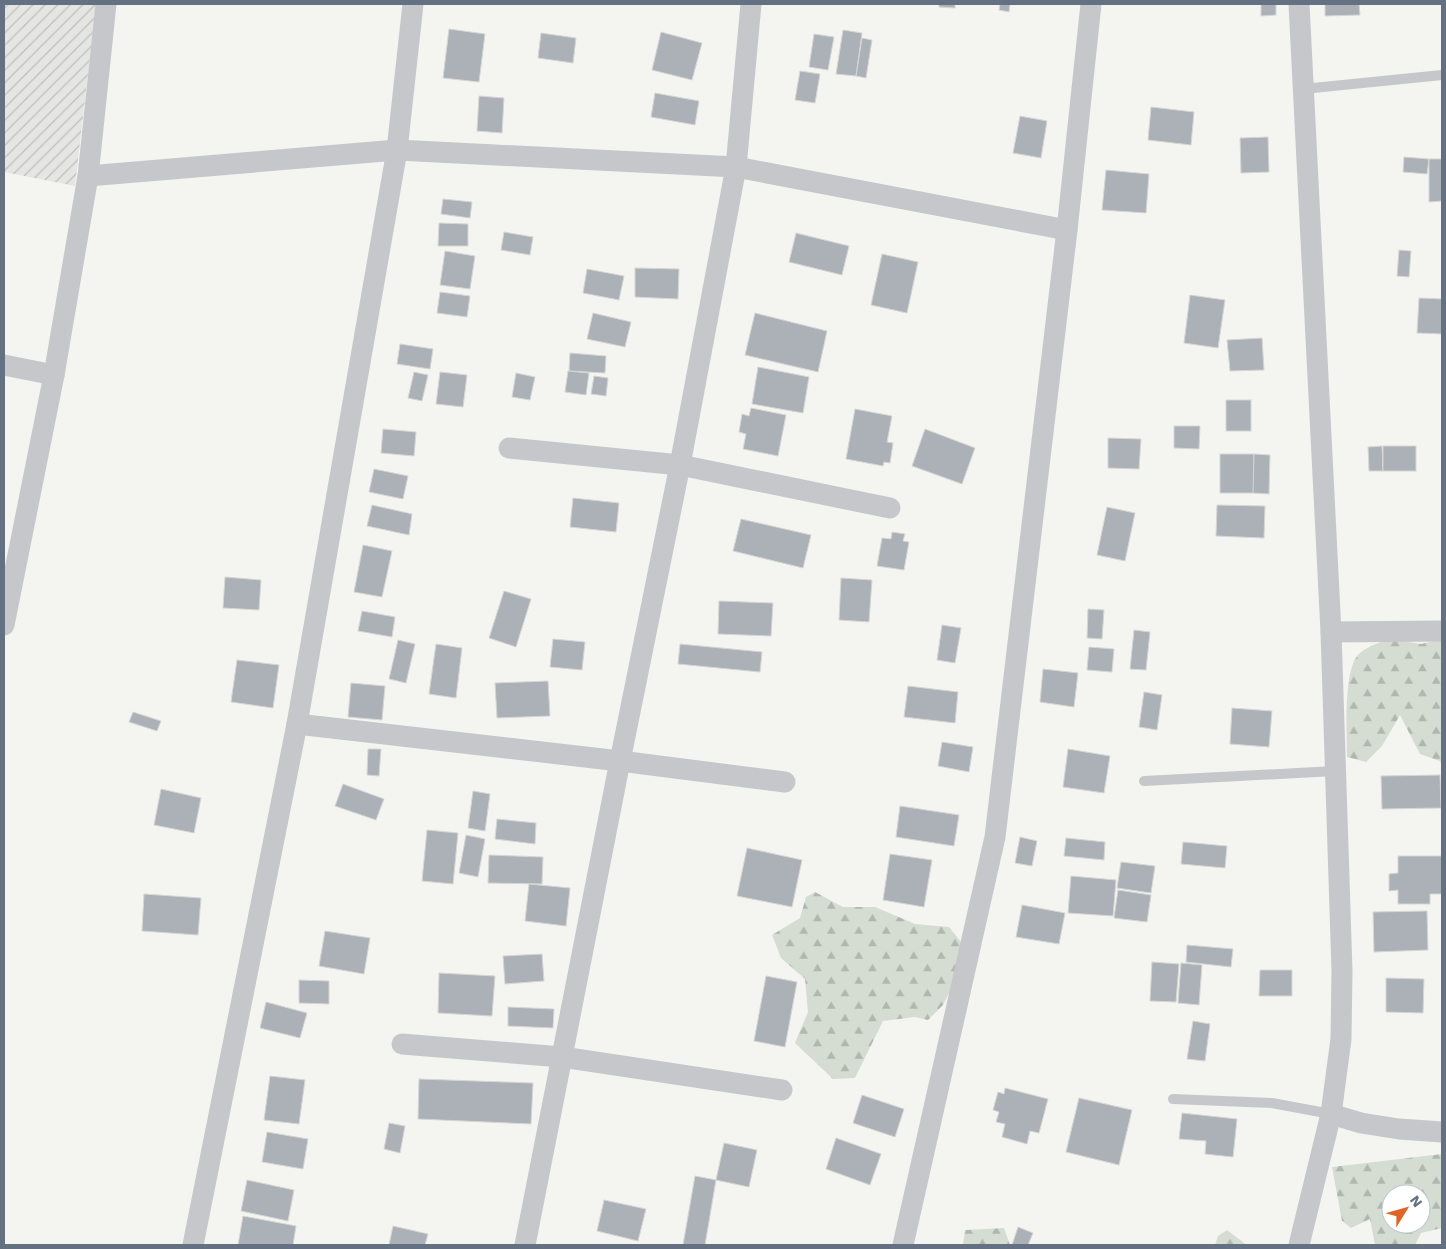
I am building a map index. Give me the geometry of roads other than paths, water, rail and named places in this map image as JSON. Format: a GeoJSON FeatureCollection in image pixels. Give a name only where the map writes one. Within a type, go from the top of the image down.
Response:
{"type":"FeatureCollection","features":[{"type":"Feature","properties":{"kind":"street"},"geometry":{"type":"LineString","coordinates":[[4,625],[54,375],[88,176],[106,4]]}},
{"type":"Feature","properties":{"kind":"street"},"geometry":{"type":"LineString","coordinates":[[193,1245],[297,724],[397,150],[413,4]]}},
{"type":"Feature","properties":{"kind":"street"},"geometry":{"type":"LineString","coordinates":[[525,1245],[680,465],[736,167],[751,4]]}},
{"type":"Feature","properties":{"kind":"street"},"geometry":{"type":"LineString","coordinates":[[903,1245],[995,837],[1067,230],[1091,4]]}},
{"type":"Feature","properties":{"kind":"street"},"geometry":{"type":"LineString","coordinates":[[1299,4],[1331,632],[1342,990],[1341,1039],[1331,1114],[1299,1245]]}},
{"type":"Feature","properties":{"kind":"street"},"geometry":{"type":"LineString","coordinates":[[88,176],[397,150],[736,167],[1067,230]]}},
{"type":"Feature","properties":{"kind":"street"},"geometry":{"type":"LineString","coordinates":[[4,365],[54,375]]}},
{"type":"Feature","properties":{"kind":"street"},"geometry":{"type":"LineString","coordinates":[[509,448],[680,465],[890,508]]}},
{"type":"Feature","properties":{"kind":"street"},"geometry":{"type":"LineString","coordinates":[[1331,632],[1442,631]]}},
{"type":"Feature","properties":{"kind":"street"},"geometry":{"type":"LineString","coordinates":[[297,724],[785,782]]}},
{"type":"Feature","properties":{"kind":"street"},"geometry":{"type":"LineString","coordinates":[[402,1044],[562,1057],[782,1090]]}},
{"type":"Feature","properties":{"kind":"street"},"geometry":{"type":"LineString","coordinates":[[1331,1114],[1361,1124],[1442,1132]]}},
{"type":"Feature","properties":{"kind":"lane"},"geometry":{"type":"LineString","coordinates":[[1304,89],[1442,75]]}},
{"type":"Feature","properties":{"kind":"lane"},"geometry":{"type":"LineString","coordinates":[[1144,781],[1336,771]]}},
{"type":"Feature","properties":{"kind":"lane"},"geometry":{"type":"LineString","coordinates":[[1173,1099],[1272,1103],[1331,1114]]}}]}
